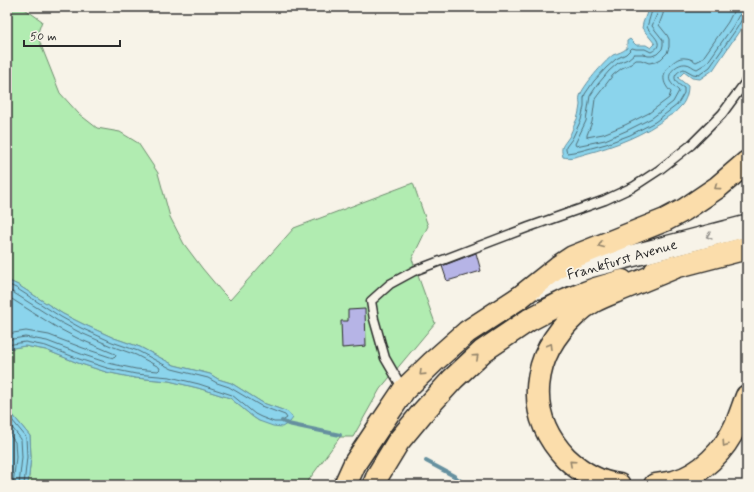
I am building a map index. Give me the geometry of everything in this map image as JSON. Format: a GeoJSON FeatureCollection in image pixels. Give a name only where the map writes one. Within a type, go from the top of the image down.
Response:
{"type":"FeatureCollection","features":[{"type":"Feature","properties":{"kind":"main road"},"geometry":{"type":"LineString","coordinates":[[519,298],[573,257],[665,220],[684,210],[718,187],[747,162]]}},
{"type":"Feature","properties":{"kind":"main road","name":"Frankfurst Avenue"},"geometry":{"type":"LineString","coordinates":[[345,485],[356,463],[404,390],[467,332],[519,298],[564,276],[589,267],[747,226]]}},
{"type":"Feature","properties":{"kind":"main road","name":"Frankfurst Avenue"},"geometry":{"type":"LineString","coordinates":[[374,485],[378,475],[398,442],[452,379],[483,351],[529,320],[566,301],[595,289],[747,248]]}},
{"type":"Feature","properties":{"kind":"main road"},"geometry":{"type":"LineString","coordinates":[[619,485],[610,484],[593,478],[574,466],[559,450],[548,434],[538,407],[540,368],[548,348],[564,326],[590,302],[673,268]]}},
{"type":"Feature","properties":{"kind":"main road"},"geometry":{"type":"LineString","coordinates":[[404,390],[419,394],[429,393],[440,388],[452,379]]}},
{"type":"Feature","properties":{"kind":"main road"},"geometry":{"type":"LineString","coordinates":[[362,485],[375,456],[402,418],[408,405],[408,399],[404,390]]}},
{"type":"Feature","properties":{"kind":"main road"},"geometry":{"type":"LineString","coordinates":[[655,485],[674,482],[690,476],[706,464],[722,448],[736,426],[747,396]]}},
{"type":"Feature","properties":{"kind":"lane"},"geometry":{"type":"LineString","coordinates":[[404,390],[385,358],[374,319],[371,301],[390,284],[414,271],[605,200],[633,187],[659,170],[691,145],[722,114],[747,80]]}},
{"type":"Feature","properties":{"kind":"green space"},"geometry":{"type":"Polygon","coordinates":[[[7,7],[22,7],[42,21],[37,35],[60,93],[79,114],[97,128],[120,132],[138,143],[158,173],[170,217],[184,244],[202,268],[230,300],[294,228],[413,183],[428,226],[412,259],[435,323],[380,389],[353,437],[340,437],[308,481],[308,485],[28,485],[31,457],[30,436],[7,408],[7,349],[25,346],[46,350],[106,372],[135,378],[169,381],[198,388],[230,398],[259,421],[288,412],[263,403],[231,383],[218,379],[210,374],[174,365],[140,347],[114,338],[83,324],[63,314],[18,285],[7,280],[7,7]]]}},
{"type":"Feature","properties":{"kind":"water"},"geometry":{"type":"Polygon","coordinates":[[[649,7],[747,7],[747,18],[713,70],[700,79],[692,78],[684,72],[678,78],[688,86],[688,89],[684,101],[675,112],[650,129],[618,143],[577,156],[568,158],[563,157],[563,146],[578,117],[580,96],[594,74],[613,55],[627,48],[627,41],[630,39],[636,45],[646,45],[651,48],[655,44],[642,28],[649,7]]]}},
{"type":"Feature","properties":{"kind":"water"},"geometry":{"type":"Polygon","coordinates":[[[7,280],[18,285],[63,314],[83,324],[114,338],[140,347],[174,365],[210,374],[218,379],[231,383],[263,403],[288,412],[293,418],[282,427],[273,426],[259,421],[230,398],[198,388],[169,381],[135,378],[106,372],[46,350],[25,346],[7,349],[7,280]]]}},
{"type":"Feature","properties":{"kind":"water"},"geometry":{"type":"Polygon","coordinates":[[[7,408],[30,436],[31,457],[28,485],[7,485],[7,408]]]}},
{"type":"Feature","properties":{"kind":"building"},"geometry":{"type":"Polygon","coordinates":[[[476,253],[481,271],[447,281],[442,266],[476,253]]]}},
{"type":"Feature","properties":{"kind":"building"},"geometry":{"type":"Polygon","coordinates":[[[365,309],[366,346],[342,348],[341,321],[348,321],[348,310],[365,309]]]}},
{"type":"Feature","properties":{"kind":"waterway"},"geometry":{"type":"LineString","coordinates":[[282,421],[288,424],[340,435]]}},
{"type":"Feature","properties":{"kind":"waterway"},"geometry":{"type":"LineString","coordinates":[[426,461],[454,476],[466,485]]}}]}
